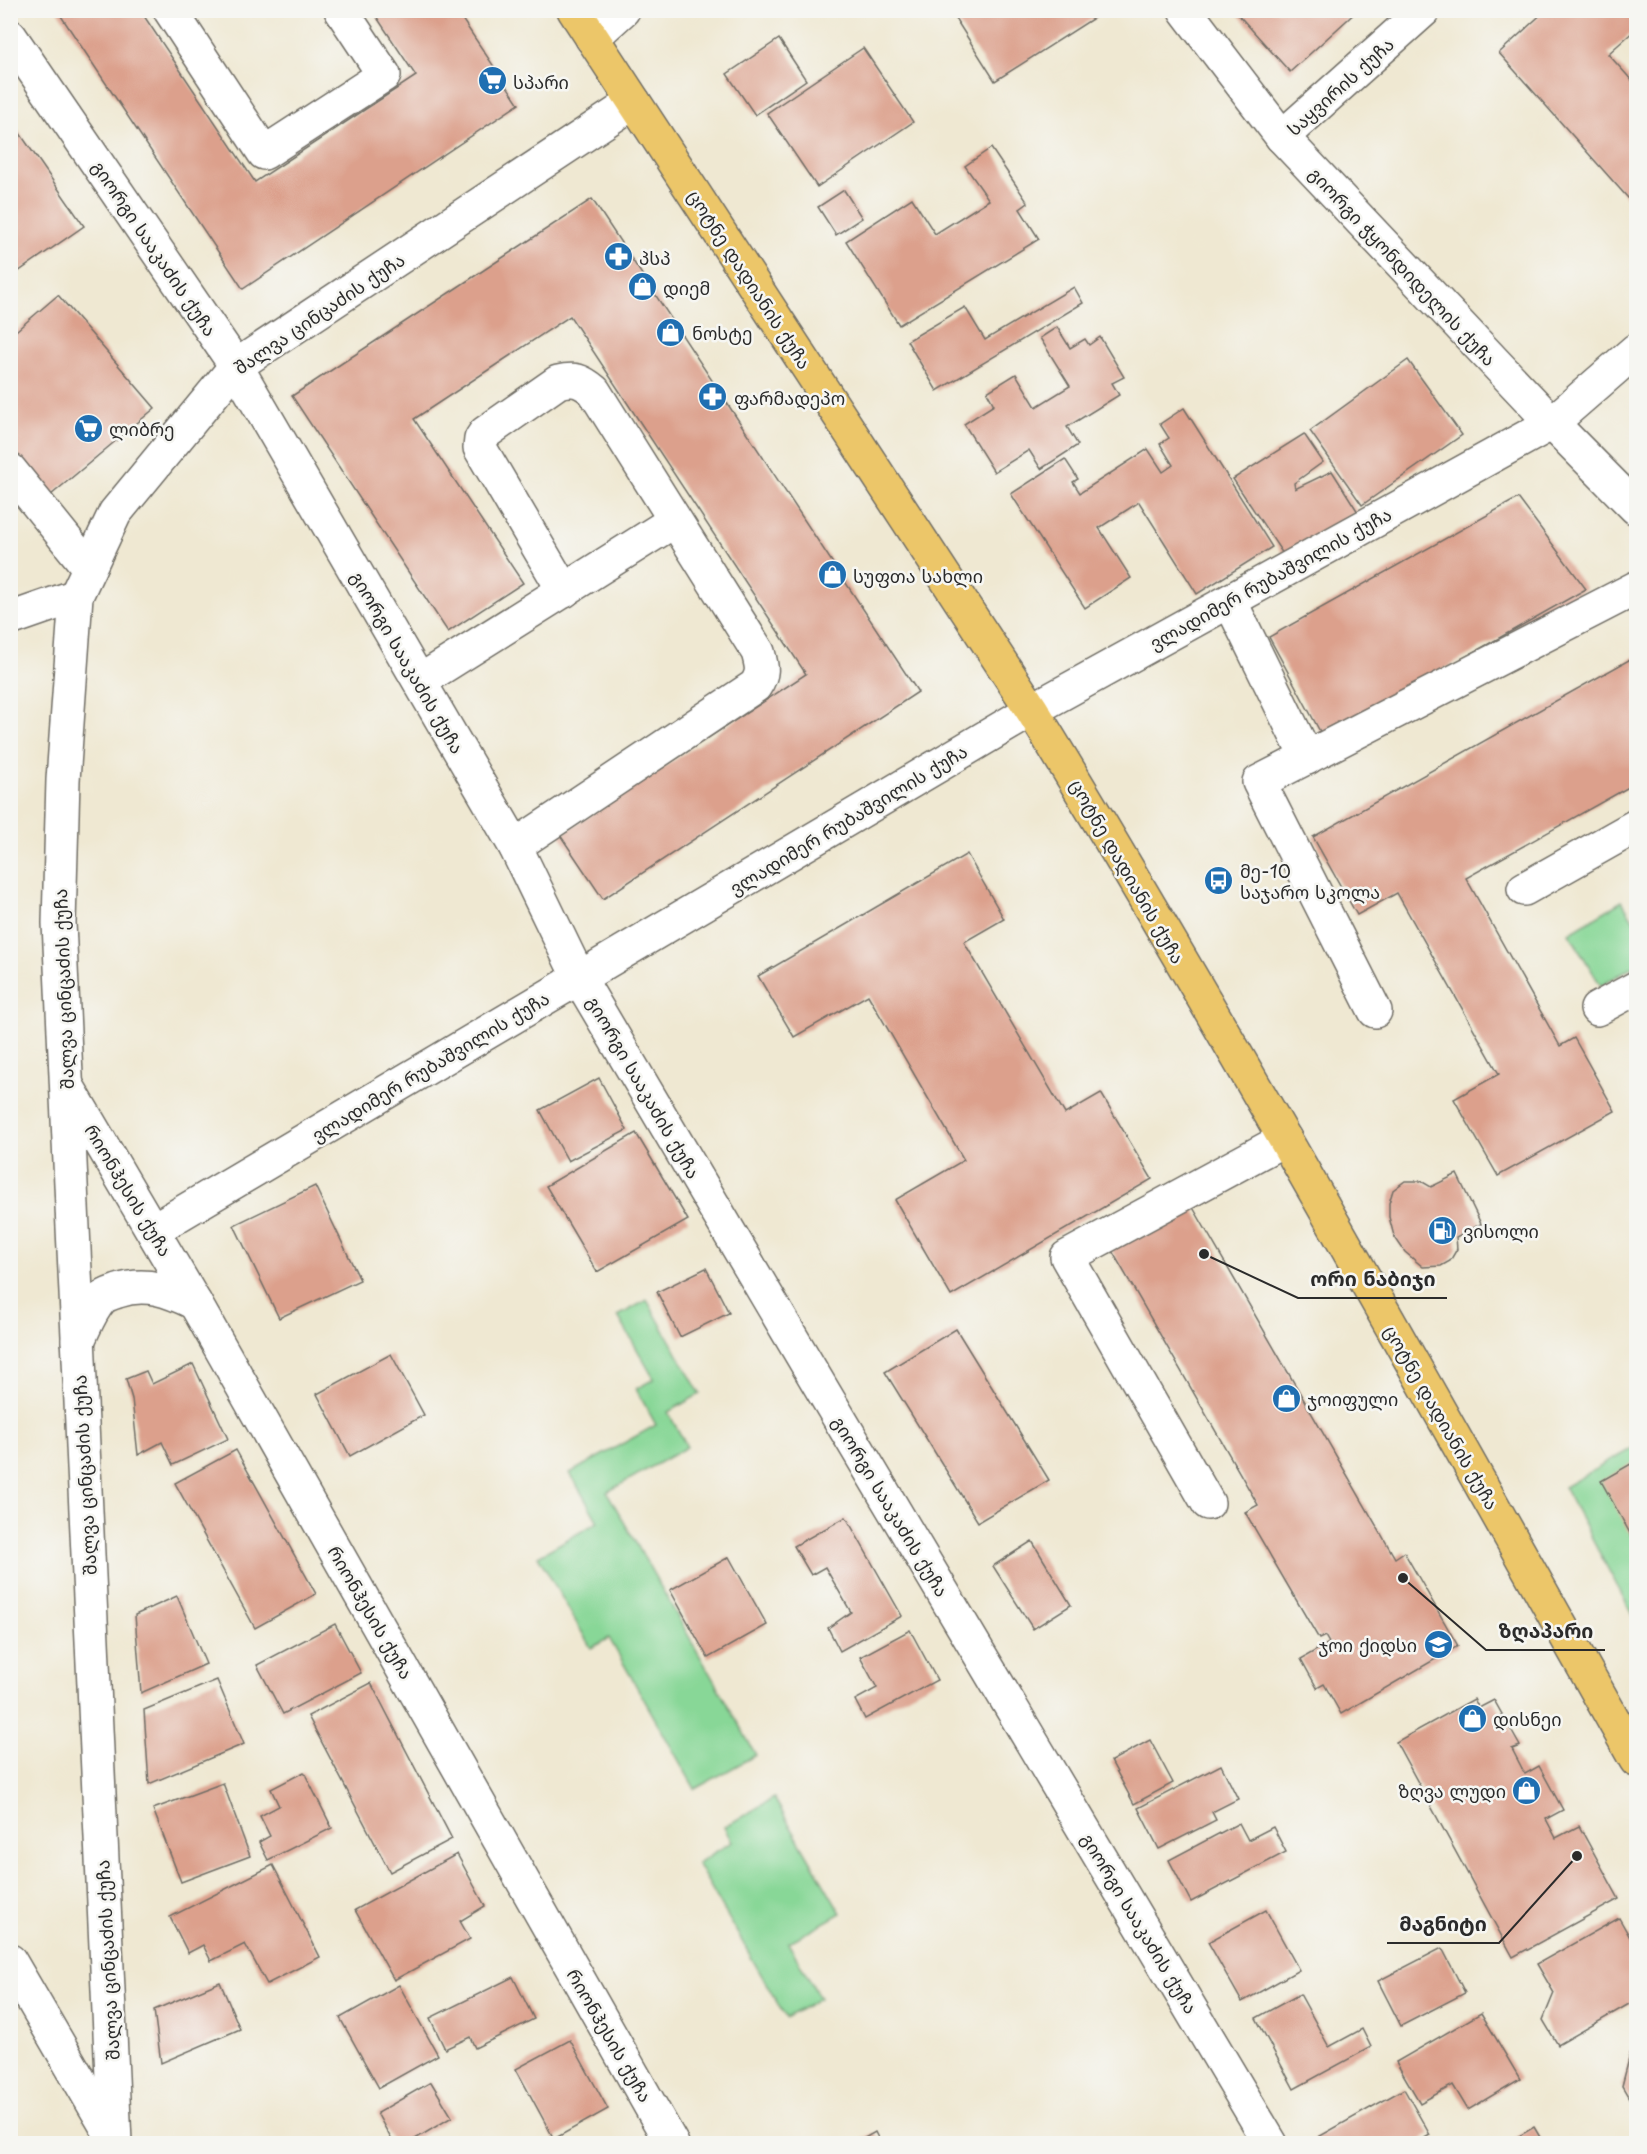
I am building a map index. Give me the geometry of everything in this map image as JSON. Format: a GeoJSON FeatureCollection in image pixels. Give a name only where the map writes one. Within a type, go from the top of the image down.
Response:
{"type":"FeatureCollection","features":[{"type":"Feature","properties":{"kind":"main road","name":"ცოტნე დადიანის ქუჩა"},"geometry":{"type":"LineString","coordinates":[[574,10],[1032,710],[1285,1139],[1636,1760]]}},
{"type":"Feature","properties":{"kind":"street"},"geometry":{"type":"LineString","coordinates":[[170,10],[264,153],[384,75],[341,10]]}},
{"type":"Feature","properties":{"kind":"street"},"geometry":{"type":"LineString","coordinates":[[592,38],[623,10]]}},
{"type":"Feature","properties":{"kind":"street","name":"გიორგი ჭყონდიდელის ქუჩა"},"geometry":{"type":"LineString","coordinates":[[1185,10],[1282,137],[1552,423],[1636,508]]}},
{"type":"Feature","properties":{"kind":"street","name":"საყვირის ქუჩა"},"geometry":{"type":"LineString","coordinates":[[1282,137],[1424,10]]}},
{"type":"Feature","properties":{"kind":"street","name":"გიორგი სააკაძის ქუჩა"},"geometry":{"type":"LineString","coordinates":[[10,36],[236,366],[515,846],[579,978],[1271,2144]]}},
{"type":"Feature","properties":{"kind":"street","name":"შალვა ცინცაძის ქუჩა"},"geometry":{"type":"LineString","coordinates":[[116,2143],[59,923],[63,780],[83,582],[115,513],[236,366],[634,102]]}},
{"type":"Feature","properties":{"kind":"street","name":"ვლადიმერ რუბაშვილის ქუჩა"},"geometry":{"type":"LineString","coordinates":[[153,1230],[1032,710],[1552,423],[1636,350]]}},
{"type":"Feature","properties":{"kind":"street"},"geometry":{"type":"LineString","coordinates":[[515,846],[755,686],[761,677],[758,652],[594,391],[582,381],[572,378],[558,382],[485,433],[481,439],[480,448],[564,591]]}},
{"type":"Feature","properties":{"kind":"street"},"geometry":{"type":"LineString","coordinates":[[10,470],[83,582],[10,619]]}},
{"type":"Feature","properties":{"kind":"street"},"geometry":{"type":"LineString","coordinates":[[420,681],[674,521]]}},
{"type":"Feature","properties":{"kind":"street"},"geometry":{"type":"LineString","coordinates":[[1375,1011],[1259,782],[1636,588]]}},
{"type":"Feature","properties":{"kind":"street"},"geometry":{"type":"LineString","coordinates":[[1230,601],[1307,758]]}},
{"type":"Feature","properties":{"kind":"street"},"geometry":{"type":"LineString","coordinates":[[1524,889],[1636,826]]}},
{"type":"Feature","properties":{"kind":"street"},"geometry":{"type":"LineString","coordinates":[[1597,1009],[1636,988]]}},
{"type":"Feature","properties":{"kind":"street","name":"რიონჰესის ქუჩა"},"geometry":{"type":"LineString","coordinates":[[66,1083],[195,1303],[672,2144]]}},
{"type":"Feature","properties":{"kind":"street"},"geometry":{"type":"LineString","coordinates":[[1208,1503],[1067,1257],[1285,1139]]}},
{"type":"Feature","properties":{"kind":"street"},"geometry":{"type":"LineString","coordinates":[[78,1342],[93,1309],[103,1296],[128,1288],[148,1286],[171,1292],[195,1303]]}},
{"type":"Feature","properties":{"kind":"street"},"geometry":{"type":"LineString","coordinates":[[10,1961],[116,2143]]}},
{"type":"Feature","properties":{"kind":"green space"},"geometry":{"type":"Polygon","coordinates":[[[1622,901],[1636,924],[1636,964],[1601,986],[1569,933],[1622,901]]]}},
{"type":"Feature","properties":{"kind":"green space"},"geometry":{"type":"Polygon","coordinates":[[[647,1300],[700,1394],[668,1412],[687,1447],[607,1492],[756,1755],[695,1789],[609,1638],[591,1648],[538,1556],[598,1522],[570,1473],[656,1425],[636,1389],[654,1379],[618,1316],[647,1300]]]}},
{"type":"Feature","properties":{"kind":"green space"},"geometry":{"type":"Polygon","coordinates":[[[1636,1446],[1636,1621],[1564,1487],[1636,1446]]]}},
{"type":"Feature","properties":{"kind":"green space"},"geometry":{"type":"Polygon","coordinates":[[[774,1798],[841,1913],[788,1943],[820,1998],[786,2018],[697,1863],[732,1842],[724,1827],[774,1798]]]}},
{"type":"Feature","properties":{"kind":"building"},"geometry":{"type":"Polygon","coordinates":[[[57,10],[140,10],[255,182],[416,76],[372,10],[456,10],[519,104],[243,289],[57,10]]]}},
{"type":"Feature","properties":{"kind":"building"},"geometry":{"type":"Polygon","coordinates":[[[950,10],[1098,10],[1100,14],[995,81],[950,10]]]}},
{"type":"Feature","properties":{"kind":"building"},"geometry":{"type":"Polygon","coordinates":[[[1234,10],[1358,10],[1290,72],[1234,10]]]}},
{"type":"Feature","properties":{"kind":"building"},"geometry":{"type":"Polygon","coordinates":[[[1546,10],[1636,10],[1636,29],[1608,54],[1636,85],[1636,207],[1499,53],[1546,10]]]}},
{"type":"Feature","properties":{"kind":"building"},"geometry":{"type":"Polygon","coordinates":[[[779,39],[806,80],[755,115],[727,74],[779,39]]]}},
{"type":"Feature","properties":{"kind":"building"},"geometry":{"type":"Polygon","coordinates":[[[863,48],[913,122],[817,187],[767,113],[863,48]]]}},
{"type":"Feature","properties":{"kind":"building"},"geometry":{"type":"Polygon","coordinates":[[[10,119],[84,226],[12,276],[10,274],[10,119]]]}},
{"type":"Feature","properties":{"kind":"building"},"geometry":{"type":"Polygon","coordinates":[[[991,148],[1028,203],[1020,209],[1039,239],[899,325],[846,241],[912,198],[935,234],[989,200],[965,166],[991,148]]]}},
{"type":"Feature","properties":{"kind":"building"},"geometry":{"type":"Polygon","coordinates":[[[844,190],[862,218],[836,235],[818,207],[844,190]]]}},
{"type":"Feature","properties":{"kind":"building"},"geometry":{"type":"Polygon","coordinates":[[[592,199],[918,692],[603,899],[560,835],[806,674],[570,316],[414,419],[523,583],[448,632],[292,396],[592,199]]]}},
{"type":"Feature","properties":{"kind":"building"},"geometry":{"type":"Polygon","coordinates":[[[1074,287],[1083,303],[937,391],[907,341],[965,307],[985,340],[1074,287]]]}},
{"type":"Feature","properties":{"kind":"building"},"geometry":{"type":"Polygon","coordinates":[[[58,295],[155,408],[51,495],[10,448],[10,394],[12,393],[10,391],[10,336],[58,295]]]}},
{"type":"Feature","properties":{"kind":"building"},"geometry":{"type":"Polygon","coordinates":[[[1057,327],[1070,348],[1085,339],[1089,345],[1100,337],[1124,377],[1112,383],[1119,395],[1067,427],[1078,445],[1041,469],[1029,450],[994,472],[964,424],[994,405],[987,392],[1016,374],[1036,407],[1070,386],[1040,338],[1057,327]]]}},
{"type":"Feature","properties":{"kind":"building"},"geometry":{"type":"Polygon","coordinates":[[[1408,360],[1462,435],[1362,505],[1310,431],[1408,360]]]}},
{"type":"Feature","properties":{"kind":"building"},"geometry":{"type":"Polygon","coordinates":[[[1184,408],[1272,547],[1197,594],[1139,502],[1099,528],[1131,578],[1085,608],[1011,494],[1065,459],[1078,479],[1073,482],[1080,493],[1148,449],[1163,472],[1173,465],[1160,444],[1169,438],[1160,424],[1184,408]]]}},
{"type":"Feature","properties":{"kind":"building"},"geometry":{"type":"Polygon","coordinates":[[[1304,434],[1323,462],[1294,483],[1295,489],[1332,471],[1358,512],[1283,554],[1233,479],[1304,434]]]}},
{"type":"Feature","properties":{"kind":"building"},"geometry":{"type":"Polygon","coordinates":[[[1518,498],[1586,589],[1323,737],[1269,637],[1518,498]]]}},
{"type":"Feature","properties":{"kind":"building"},"geometry":{"type":"Polygon","coordinates":[[[1636,656],[1636,783],[1466,878],[1560,1046],[1574,1038],[1615,1111],[1498,1176],[1454,1099],[1499,1074],[1397,893],[1357,915],[1313,837],[1636,656]]]}},
{"type":"Feature","properties":{"kind":"building"},"geometry":{"type":"Polygon","coordinates":[[[967,854],[1004,919],[964,942],[1065,1114],[1101,1093],[1152,1179],[951,1296],[895,1200],[964,1160],[868,995],[794,1037],[758,976],[967,854]]]}},
{"type":"Feature","properties":{"kind":"building"},"geometry":{"type":"Polygon","coordinates":[[[599,1078],[627,1130],[568,1161],[540,1110],[599,1078]]]}},
{"type":"Feature","properties":{"kind":"building"},"geometry":{"type":"Polygon","coordinates":[[[636,1133],[688,1220],[597,1272],[546,1186],[636,1133]]]}},
{"type":"Feature","properties":{"kind":"building"},"geometry":{"type":"Polygon","coordinates":[[[1457,1174],[1481,1224],[1456,1237],[1457,1249],[1450,1261],[1441,1266],[1423,1267],[1405,1252],[1394,1236],[1389,1217],[1389,1203],[1393,1190],[1405,1181],[1421,1181],[1431,1187],[1457,1174]]]}},
{"type":"Feature","properties":{"kind":"building"},"geometry":{"type":"Polygon","coordinates":[[[315,1186],[360,1280],[279,1318],[234,1225],[315,1186]]]}},
{"type":"Feature","properties":{"kind":"building"},"geometry":{"type":"Polygon","coordinates":[[[1191,1204],[1395,1558],[1404,1552],[1458,1646],[1341,1714],[1324,1684],[1317,1688],[1301,1659],[1329,1643],[1325,1636],[1319,1639],[1245,1512],[1258,1505],[1111,1249],[1191,1204]]]}},
{"type":"Feature","properties":{"kind":"building"},"geometry":{"type":"Polygon","coordinates":[[[706,1268],[729,1313],[680,1337],[657,1292],[706,1268]]]}},
{"type":"Feature","properties":{"kind":"building"},"geometry":{"type":"Polygon","coordinates":[[[956,1329],[1049,1480],[978,1522],[885,1372],[956,1329]]]}},
{"type":"Feature","properties":{"kind":"building"},"geometry":{"type":"Polygon","coordinates":[[[391,1354],[424,1415],[350,1456],[317,1394],[391,1354]]]}},
{"type":"Feature","properties":{"kind":"building"},"geometry":{"type":"Polygon","coordinates":[[[193,1364],[228,1439],[173,1465],[162,1442],[138,1455],[132,1399],[126,1379],[146,1371],[152,1384],[193,1364]]]}},
{"type":"Feature","properties":{"kind":"building"},"geometry":{"type":"Polygon","coordinates":[[[236,1450],[316,1594],[255,1628],[175,1483],[236,1450]]]}},
{"type":"Feature","properties":{"kind":"building"},"geometry":{"type":"Polygon","coordinates":[[[1636,1461],[1636,1544],[1601,1481],[1636,1461]]]}},
{"type":"Feature","properties":{"kind":"building"},"geometry":{"type":"Polygon","coordinates":[[[846,1517],[902,1616],[840,1651],[828,1628],[851,1612],[825,1567],[811,1575],[794,1546],[846,1517]]]}},
{"type":"Feature","properties":{"kind":"building"},"geometry":{"type":"Polygon","coordinates":[[[1032,1541],[1071,1605],[1033,1629],[993,1566],[1032,1541]]]}},
{"type":"Feature","properties":{"kind":"building"},"geometry":{"type":"Polygon","coordinates":[[[729,1557],[767,1625],[708,1658],[670,1590],[729,1557]]]}},
{"type":"Feature","properties":{"kind":"building"},"geometry":{"type":"Polygon","coordinates":[[[177,1596],[206,1664],[141,1693],[135,1615],[177,1596]]]}},
{"type":"Feature","properties":{"kind":"building"},"geometry":{"type":"Polygon","coordinates":[[[335,1624],[361,1673],[283,1714],[257,1665],[335,1624]]]}},
{"type":"Feature","properties":{"kind":"building"},"geometry":{"type":"Polygon","coordinates":[[[910,1630],[937,1680],[865,1719],[855,1700],[877,1688],[860,1657],[910,1630]]]}},
{"type":"Feature","properties":{"kind":"building"},"geometry":{"type":"Polygon","coordinates":[[[217,1680],[244,1744],[149,1784],[144,1710],[217,1680]]]}},
{"type":"Feature","properties":{"kind":"building"},"geometry":{"type":"Polygon","coordinates":[[[371,1683],[452,1839],[390,1872],[308,1716],[371,1683]]]}},
{"type":"Feature","properties":{"kind":"building"},"geometry":{"type":"Polygon","coordinates":[[[1474,1699],[1479,1708],[1494,1700],[1520,1746],[1512,1749],[1525,1774],[1539,1766],[1563,1810],[1546,1819],[1556,1838],[1579,1826],[1619,1899],[1513,1957],[1396,1742],[1474,1699]]]}},
{"type":"Feature","properties":{"kind":"building"},"geometry":{"type":"Polygon","coordinates":[[[1150,1740],[1173,1783],[1134,1804],[1111,1761],[1150,1740]]]}},
{"type":"Feature","properties":{"kind":"building"},"geometry":{"type":"Polygon","coordinates":[[[1221,1765],[1238,1799],[1212,1812],[1216,1820],[1159,1849],[1138,1808],[1221,1765]]]}},
{"type":"Feature","properties":{"kind":"building"},"geometry":{"type":"Polygon","coordinates":[[[304,1772],[332,1828],[268,1860],[259,1842],[270,1836],[260,1816],[279,1806],[271,1789],[304,1772]]]}},
{"type":"Feature","properties":{"kind":"building"},"geometry":{"type":"Polygon","coordinates":[[[223,1783],[250,1856],[181,1882],[153,1809],[223,1783]]]}},
{"type":"Feature","properties":{"kind":"building"},"geometry":{"type":"Polygon","coordinates":[[[1239,1823],[1248,1840],[1273,1827],[1286,1852],[1191,1902],[1169,1860],[1239,1823]]]}},
{"type":"Feature","properties":{"kind":"building"},"geometry":{"type":"Polygon","coordinates":[[[457,1854],[485,1906],[460,1921],[470,1939],[394,1980],[355,1910],[457,1854]]]}},
{"type":"Feature","properties":{"kind":"building"},"geometry":{"type":"Polygon","coordinates":[[[273,1865],[320,1957],[267,1984],[245,1944],[211,1961],[203,1945],[188,1953],[170,1917],[273,1865]]]}},
{"type":"Feature","properties":{"kind":"building"},"geometry":{"type":"Polygon","coordinates":[[[1266,1910],[1299,1970],[1242,2002],[1208,1942],[1266,1910]]]}},
{"type":"Feature","properties":{"kind":"building"},"geometry":{"type":"Polygon","coordinates":[[[1619,1918],[1636,1948],[1636,2000],[1558,2045],[1543,2020],[1554,1993],[1537,1964],[1619,1918]]]}},
{"type":"Feature","properties":{"kind":"building"},"geometry":{"type":"Polygon","coordinates":[[[1442,1948],[1465,1993],[1401,2026],[1378,1981],[1442,1948]]]}},
{"type":"Feature","properties":{"kind":"building"},"geometry":{"type":"Polygon","coordinates":[[[513,1977],[534,2019],[475,2048],[470,2037],[445,2049],[430,2018],[513,1977]]]}},
{"type":"Feature","properties":{"kind":"building"},"geometry":{"type":"Polygon","coordinates":[[[220,1982],[240,2029],[161,2063],[154,2010],[220,1982]]]}},
{"type":"Feature","properties":{"kind":"building"},"geometry":{"type":"Polygon","coordinates":[[[399,1985],[438,2055],[379,2088],[340,2018],[399,1985]]]}},
{"type":"Feature","properties":{"kind":"building"},"geometry":{"type":"Polygon","coordinates":[[[1300,1994],[1329,2047],[1362,2029],[1371,2047],[1294,2089],[1256,2018],[1300,1994]]]}},
{"type":"Feature","properties":{"kind":"building"},"geometry":{"type":"Polygon","coordinates":[[[1481,2013],[1520,2079],[1468,2110],[1453,2085],[1420,2103],[1396,2062],[1481,2013]]]}},
{"type":"Feature","properties":{"kind":"building"},"geometry":{"type":"Polygon","coordinates":[[[570,2040],[608,2109],[554,2139],[516,2069],[570,2040]]]}},
{"type":"Feature","properties":{"kind":"building"},"geometry":{"type":"Polygon","coordinates":[[[1636,2048],[1636,2110],[1622,2086],[1631,2051],[1636,2048]]]}},
{"type":"Feature","properties":{"kind":"building"},"geometry":{"type":"Polygon","coordinates":[[[431,2082],[452,2117],[407,2144],[394,2144],[377,2113],[431,2082]]]}},
{"type":"Feature","properties":{"kind":"building"},"geometry":{"type":"Polygon","coordinates":[[[1404,2089],[1430,2135],[1414,2144],[1315,2144],[1313,2140],[1404,2089]]]}},
{"type":"Feature","properties":{"kind":"building"},"geometry":{"type":"Polygon","coordinates":[[[1534,2127],[1544,2144],[1506,2144],[1534,2127]]]}},
{"type":"Feature","properties":{"kind":"building"},"geometry":{"type":"Polygon","coordinates":[[[875,2132],[881,2144],[854,2144],[875,2132]]]}},
{"type":"Feature","properties":{"kind":"place","name":"სპარი"},"geometry":{"type":"Point","coordinates":[492,81]}},
{"type":"Feature","properties":{"kind":"place","name":"პსპ"},"geometry":{"type":"Point","coordinates":[618,257]}},
{"type":"Feature","properties":{"kind":"place","name":"დიემ"},"geometry":{"type":"Point","coordinates":[642,287]}},
{"type":"Feature","properties":{"kind":"place","name":"ნოსტე"},"geometry":{"type":"Point","coordinates":[671,332]}},
{"type":"Feature","properties":{"kind":"place","name":"ფარმადეპო"},"geometry":{"type":"Point","coordinates":[713,397]}},
{"type":"Feature","properties":{"kind":"place","name":"ლიბრე"},"geometry":{"type":"Point","coordinates":[88,428]}},
{"type":"Feature","properties":{"kind":"place","name":"სუფთა სახლი"},"geometry":{"type":"Point","coordinates":[832,575]}},
{"type":"Feature","properties":{"kind":"place","name":"მე-10 საჯარო სკოლა"},"geometry":{"type":"Point","coordinates":[1219,880]}},
{"type":"Feature","properties":{"kind":"place","name":"ვისოლი"},"geometry":{"type":"Point","coordinates":[1442,1230]}},
{"type":"Feature","properties":{"kind":"place","name":"ორი ნაბიჯი"},"geometry":{"type":"Point","coordinates":[1204,1254]}},
{"type":"Feature","properties":{"kind":"place","name":"ჯოიფული"},"geometry":{"type":"Point","coordinates":[1286,1398]}},
{"type":"Feature","properties":{"kind":"place","name":"ზღაპარი"},"geometry":{"type":"Point","coordinates":[1403,1578]}},
{"type":"Feature","properties":{"kind":"place","name":"ჯოი ქიდსი"},"geometry":{"type":"Point","coordinates":[1438,1644]}},
{"type":"Feature","properties":{"kind":"place","name":"დისნეი"},"geometry":{"type":"Point","coordinates":[1472,1718]}},
{"type":"Feature","properties":{"kind":"place","name":"ზღვა ლუდი"},"geometry":{"type":"Point","coordinates":[1527,1790]}},
{"type":"Feature","properties":{"kind":"place","name":"მაგნიტი"},"geometry":{"type":"Point","coordinates":[1577,1856]}}]}
